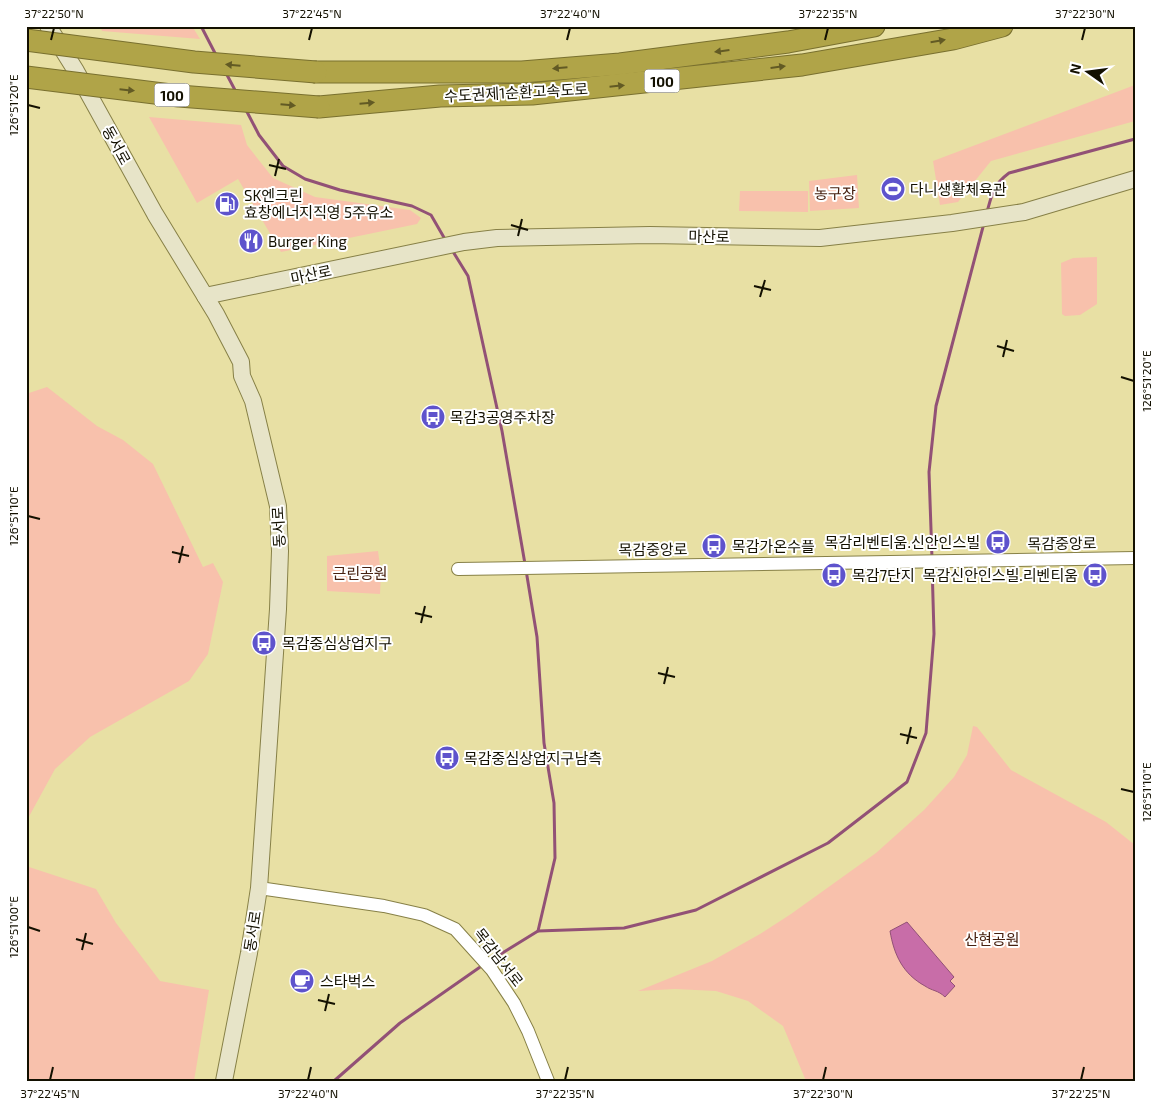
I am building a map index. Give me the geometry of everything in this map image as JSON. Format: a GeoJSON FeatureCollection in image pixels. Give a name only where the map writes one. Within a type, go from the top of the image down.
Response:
{"type":"FeatureCollection","features":[{"type":"Feature","properties":{"kind":"highway","name":"수도권제1순환고속도로"},"geometry":{"type":"LineString","coordinates":[[26,40],[194,62],[316,72],[522,72],[620,64],[788,42],[874,26]]}},
{"type":"Feature","properties":{"kind":"highway","name":"수도권제1순환고속도로"},"geometry":{"type":"LineString","coordinates":[[26,77],[121,90],[319,107],[440,96],[532,94],[802,65],[953,39],[1002,26]]}},
{"type":"Feature","properties":{"kind":"main road","name":"동서로"},"geometry":{"type":"LineString","coordinates":[[48,26],[76,71],[155,214],[206,296],[241,362],[242,376],[253,401],[278,506],[280,551],[278,609],[259,888],[249,953],[224,1081]]}},
{"type":"Feature","properties":{"kind":"main road"},"geometry":{"type":"LineString","coordinates":[[60,26],[76,71]]}},
{"type":"Feature","properties":{"kind":"main road","name":"마산로"},"geometry":{"type":"LineString","coordinates":[[206,296],[464,242],[497,238],[650,235],[820,238],[954,223],[1024,212],[1135,178]]}},
{"type":"Feature","properties":{"kind":"street","name":"목감중앙로"},"geometry":{"type":"LineString","coordinates":[[458,568],[1135,558]]}},
{"type":"Feature","properties":{"kind":"street","name":"목감남서로"},"geometry":{"type":"LineString","coordinates":[[259,888],[358,902],[424,915],[455,929],[492,970],[514,1003],[528,1031],[548,1081]]}},
{"type":"Feature","properties":{"kind":"green space"},"geometry":{"type":"Polygon","coordinates":[[[100,26],[192,26],[200,39],[102,31],[100,26]]]}},
{"type":"Feature","properties":{"kind":"green space"},"geometry":{"type":"Polygon","coordinates":[[[1135,85],[1135,121],[991,161],[958,202],[940,205],[933,161],[1135,85]]]}},
{"type":"Feature","properties":{"kind":"green space"},"geometry":{"type":"Polygon","coordinates":[[[149,117],[241,125],[247,145],[273,178],[315,197],[410,210],[421,218],[417,224],[281,252],[238,179],[197,203],[149,117]]]}},
{"type":"Feature","properties":{"kind":"green space","name":"농구장"},"geometry":{"type":"Polygon","coordinates":[[[857,175],[859,208],[810,211],[809,181],[857,175]]]}},
{"type":"Feature","properties":{"kind":"green space"},"geometry":{"type":"Polygon","coordinates":[[[740,191],[808,191],[808,212],[739,211],[740,191]]]}},
{"type":"Feature","properties":{"kind":"green space"},"geometry":{"type":"Polygon","coordinates":[[[1097,257],[1097,304],[1080,315],[1065,316],[1062,314],[1061,263],[1073,258],[1097,257]]]}},
{"type":"Feature","properties":{"kind":"green space"},"geometry":{"type":"Polygon","coordinates":[[[47,387],[97,426],[123,440],[153,464],[203,567],[213,563],[223,582],[208,654],[189,681],[90,737],[55,769],[26,822],[26,394],[47,387]]]}},
{"type":"Feature","properties":{"kind":"green space","name":"근린공원"},"geometry":{"type":"Polygon","coordinates":[[[378,551],[381,573],[380,594],[327,591],[327,556],[378,551]]]}},
{"type":"Feature","properties":{"kind":"green space","name":"산현공원"},"geometry":{"type":"Polygon","coordinates":[[[973,726],[977,727],[1011,770],[1106,822],[1135,845],[1135,1081],[806,1081],[783,1026],[748,1001],[716,991],[675,989],[638,991],[712,961],[760,934],[876,853],[924,810],[954,777],[967,755],[973,726]]]}},
{"type":"Feature","properties":{"kind":"green space"},"geometry":{"type":"Polygon","coordinates":[[[26,866],[96,889],[116,923],[160,981],[209,990],[194,1081],[26,1081],[26,866]]]}},
{"type":"Feature","properties":{"kind":"shaded area"},"geometry":{"type":"Polygon","coordinates":[[[907,922],[954,977],[950,981],[955,986],[945,997],[911,976],[897,956],[890,931],[907,922]]]}},
{"type":"Feature","properties":{"kind":"waterway"},"geometry":{"type":"LineString","coordinates":[[201,26],[217,57]]}},
{"type":"Feature","properties":{"kind":"waterway"},"geometry":{"type":"LineString","coordinates":[[226,73],[236,92]]}},
{"type":"Feature","properties":{"kind":"waterway"},"geometry":{"type":"LineString","coordinates":[[245,108],[259,135],[283,166],[305,179],[340,190],[412,206],[431,215],[446,241]]}},
{"type":"Feature","properties":{"kind":"waterway"},"geometry":{"type":"LineString","coordinates":[[987,212],[996,186],[1009,173],[1135,139]]}},
{"type":"Feature","properties":{"kind":"waterway"},"geometry":{"type":"LineString","coordinates":[[932,558],[929,472],[936,406],[984,223]]}},
{"type":"Feature","properties":{"kind":"waterway"},"geometry":{"type":"LineString","coordinates":[[452,250],[468,276],[502,431],[525,564]]}},
{"type":"Feature","properties":{"kind":"waterway"},"geometry":{"type":"LineString","coordinates":[[538,931],[624,928],[696,910],[828,843],[907,782],[926,733],[934,634],[932,564]]}},
{"type":"Feature","properties":{"kind":"waterway"},"geometry":{"type":"LineString","coordinates":[[488,962],[538,931],[555,858],[554,803],[544,743],[537,637],[526,570]]}},
{"type":"Feature","properties":{"kind":"waterway"},"geometry":{"type":"LineString","coordinates":[[334,1081],[400,1023],[483,965]]}},
{"type":"Feature","properties":{"kind":"place","name":"다니생활체육관"},"geometry":{"type":"Point","coordinates":[893,189]}},
{"type":"Feature","properties":{"kind":"place","name":"SK엔크린 효창에너지직영 5주유소"},"geometry":{"type":"Point","coordinates":[227,204]}},
{"type":"Feature","properties":{"kind":"place","name":"Burger King"},"geometry":{"type":"Point","coordinates":[251,241]}},
{"type":"Feature","properties":{"kind":"place","name":"목감3공영주차장"},"geometry":{"type":"Point","coordinates":[433,417]}},
{"type":"Feature","properties":{"kind":"place","name":"목감리벤티움.신안인스빌"},"geometry":{"type":"Point","coordinates":[998,542]}},
{"type":"Feature","properties":{"kind":"place","name":"목감가온수플"},"geometry":{"type":"Point","coordinates":[714,546]}},
{"type":"Feature","properties":{"kind":"place","name":"목감7단지"},"geometry":{"type":"Point","coordinates":[834,575]}},
{"type":"Feature","properties":{"kind":"place","name":"목감신안인스빌.리벤티움"},"geometry":{"type":"Point","coordinates":[1095,575]}},
{"type":"Feature","properties":{"kind":"place","name":"목감중심상업지구"},"geometry":{"type":"Point","coordinates":[264,643]}},
{"type":"Feature","properties":{"kind":"place","name":"목감중심상업지구남측"},"geometry":{"type":"Point","coordinates":[447,758]}},
{"type":"Feature","properties":{"kind":"place","name":"스타벅스"},"geometry":{"type":"Point","coordinates":[302,981]}}]}
